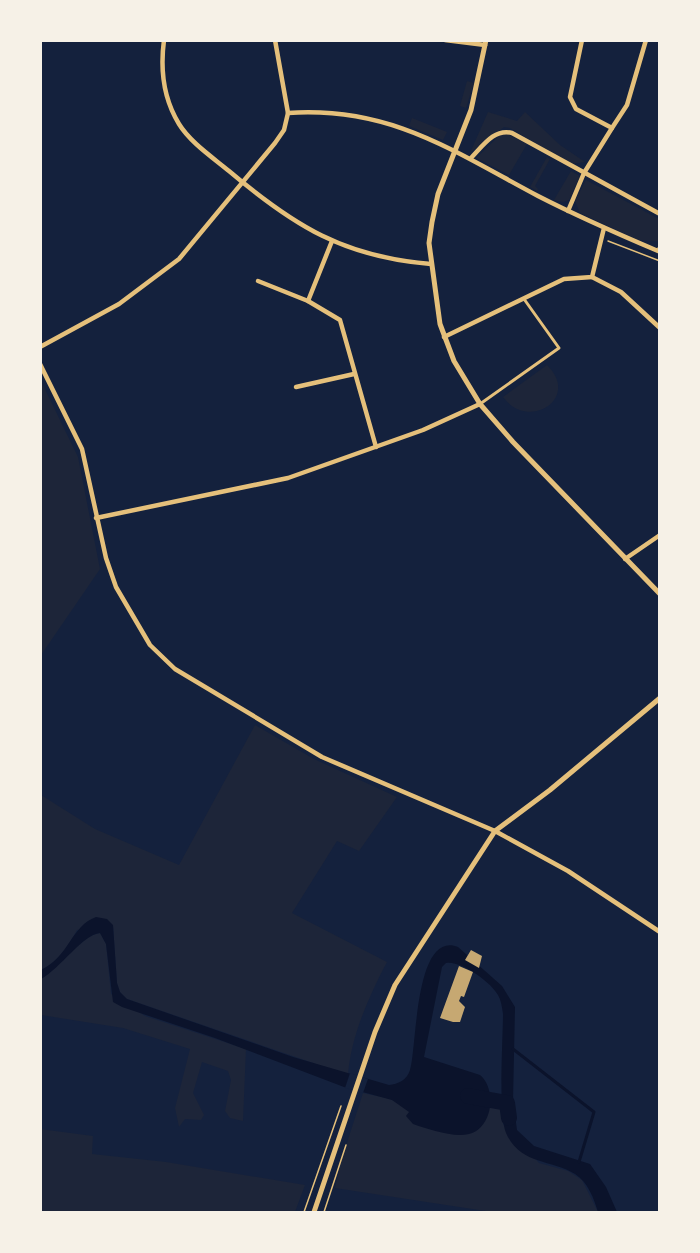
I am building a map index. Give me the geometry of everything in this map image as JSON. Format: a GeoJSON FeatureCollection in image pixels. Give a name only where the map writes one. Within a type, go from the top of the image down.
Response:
{"type":"FeatureCollection","features":[{"type":"Feature","properties":{"kind":"street"},"geometry":{"type":"LineString","coordinates":[[164,40],[161,63],[163,83],[180,126],[243,183],[292,221],[332,241],[365,255],[393,261],[431,264]]}},
{"type":"Feature","properties":{"kind":"street"},"geometry":{"type":"LineString","coordinates":[[40,347],[119,304],[179,259],[284,130],[288,113],[275,40]]}},
{"type":"Feature","properties":{"kind":"street"},"geometry":{"type":"LineString","coordinates":[[446,40],[485,43],[471,110],[438,194],[432,222],[431,264],[437,313],[444,337],[464,381],[480,404],[660,594]]}},
{"type":"Feature","properties":{"kind":"street"},"geometry":{"type":"LineString","coordinates":[[582,40],[570,97],[576,109],[612,128]]}},
{"type":"Feature","properties":{"kind":"street"},"geometry":{"type":"LineString","coordinates":[[568,211],[584,174],[627,105],[646,40]]}},
{"type":"Feature","properties":{"kind":"street"},"geometry":{"type":"LineString","coordinates":[[288,113],[350,113],[384,121],[455,150],[568,211],[659,250]]}},
{"type":"Feature","properties":{"kind":"street"},"geometry":{"type":"LineString","coordinates":[[471,158],[494,135],[507,131],[660,214]]}},
{"type":"Feature","properties":{"kind":"street"},"geometry":{"type":"LineString","coordinates":[[592,277],[604,228]]}},
{"type":"Feature","properties":{"kind":"street"},"geometry":{"type":"LineString","coordinates":[[308,302],[332,241]]}},
{"type":"Feature","properties":{"kind":"street"},"geometry":{"type":"LineString","coordinates":[[444,337],[564,279],[592,277],[621,292],[660,328]]}},
{"type":"Feature","properties":{"kind":"street"},"geometry":{"type":"LineString","coordinates":[[258,281],[308,302],[340,320],[376,447]]}},
{"type":"Feature","properties":{"kind":"street"},"geometry":{"type":"LineString","coordinates":[[96,518],[288,478],[376,447],[480,404],[559,348],[524,299]]}},
{"type":"Feature","properties":{"kind":"street"},"geometry":{"type":"LineString","coordinates":[[40,364],[82,449],[106,558],[121,597],[150,645],[175,669],[322,757],[495,831],[568,871],[660,932]]}},
{"type":"Feature","properties":{"kind":"street"},"geometry":{"type":"LineString","coordinates":[[296,387],[354,374]]}},
{"type":"Feature","properties":{"kind":"street"},"geometry":{"type":"LineString","coordinates":[[626,559],[660,535]]}},
{"type":"Feature","properties":{"kind":"street"},"geometry":{"type":"LineString","coordinates":[[314,1212],[355,1090],[396,985],[495,831],[550,790],[660,698]]}},
{"type":"Feature","properties":{"kind":"path"},"geometry":{"type":"LineString","coordinates":[[602,239],[660,261]]}},
{"type":"Feature","properties":{"kind":"path"},"geometry":{"type":"LineString","coordinates":[[304,1212],[342,1104]]}},
{"type":"Feature","properties":{"kind":"shaded area"},"geometry":{"type":"Polygon","coordinates":[[[467,81],[474,83],[466,108],[460,106],[467,81]]]}},
{"type":"Feature","properties":{"kind":"shaded area"},"geometry":{"type":"Polygon","coordinates":[[[488,112],[517,121],[525,112],[560,145],[585,162],[570,164],[510,128],[504,127],[470,153],[488,112]]]}},
{"type":"Feature","properties":{"kind":"shaded area"},"geometry":{"type":"Polygon","coordinates":[[[412,118],[447,132],[443,140],[409,126],[412,118]]]}},
{"type":"Feature","properties":{"kind":"shaded area"},"geometry":{"type":"Polygon","coordinates":[[[501,134],[507,134],[527,144],[509,175],[476,158],[501,134]]]}},
{"type":"Feature","properties":{"kind":"shaded area"},"geometry":{"type":"Polygon","coordinates":[[[547,157],[550,159],[535,186],[537,191],[530,187],[547,157]]]}},
{"type":"Feature","properties":{"kind":"shaded area"},"geometry":{"type":"Polygon","coordinates":[[[571,171],[580,176],[569,200],[563,202],[554,200],[571,171]]]}},
{"type":"Feature","properties":{"kind":"shaded area"},"geometry":{"type":"Polygon","coordinates":[[[586,180],[659,219],[659,241],[638,240],[580,213],[575,201],[586,180]]]}},
{"type":"Feature","properties":{"kind":"shaded area"},"geometry":{"type":"Polygon","coordinates":[[[547,365],[556,377],[558,389],[555,399],[548,406],[537,411],[526,411],[514,407],[503,397],[547,365]]]}},
{"type":"Feature","properties":{"kind":"shaded area"},"geometry":{"type":"Polygon","coordinates":[[[40,379],[78,457],[100,569],[41,655],[40,379]]]}},
{"type":"Feature","properties":{"kind":"shaded area"},"geometry":{"type":"Polygon","coordinates":[[[255,725],[314,759],[397,797],[359,851],[337,841],[292,913],[387,962],[362,1017],[353,1046],[348,1075],[127,999],[120,992],[117,983],[113,926],[77,930],[53,963],[41,970],[41,795],[95,829],[179,865],[255,725]]]}},
{"type":"Feature","properties":{"kind":"shaded area"},"geometry":{"type":"Polygon","coordinates":[[[96,917],[107,919],[113,925],[117,983],[120,992],[127,999],[293,1057],[389,1085],[402,1081],[410,1070],[420,994],[425,973],[433,956],[444,947],[458,947],[502,986],[515,1007],[513,1101],[517,1130],[534,1146],[590,1164],[606,1187],[617,1212],[598,1212],[590,1191],[580,1177],[565,1169],[527,1156],[512,1143],[506,1133],[502,1110],[503,1014],[501,1001],[489,984],[467,968],[452,963],[446,963],[442,967],[424,1057],[480,1075],[489,1089],[490,1108],[483,1124],[469,1134],[456,1135],[413,1124],[406,1116],[409,1112],[392,1100],[344,1087],[113,1002],[106,944],[100,933],[86,939],[41,979],[41,970],[58,958],[81,927],[96,917]]]}},
{"type":"Feature","properties":{"kind":"shaded area"},"geometry":{"type":"Polygon","coordinates":[[[100,933],[106,944],[111,994],[145,1016],[246,1049],[243,1121],[230,1118],[225,1111],[231,1080],[228,1071],[202,1062],[193,1093],[204,1115],[201,1120],[185,1119],[179,1127],[175,1108],[190,1049],[123,1028],[41,1015],[40,979],[86,939],[100,933]]]}},
{"type":"Feature","properties":{"kind":"shaded area"},"geometry":{"type":"Polygon","coordinates":[[[490,1092],[503,1095],[503,1124],[539,1163],[568,1171],[582,1180],[598,1212],[492,1212],[335,1188],[363,1093],[392,1100],[438,1129],[459,1134],[470,1133],[480,1127],[490,1092]]]}},
{"type":"Feature","properties":{"kind":"shaded area"},"geometry":{"type":"Polygon","coordinates":[[[40,1129],[93,1136],[92,1154],[166,1162],[305,1185],[295,1212],[41,1212],[40,1129]]]}},
{"type":"Feature","properties":{"kind":"pier"},"geometry":{"type":"Polygon","coordinates":[[[350,1073],[368,1079],[363,1093],[345,1088],[350,1073]]]}},
{"type":"Feature","properties":{"kind":"building"},"geometry":{"type":"Polygon","coordinates":[[[471,950],[482,956],[479,968],[465,960],[471,950]]]}},
{"type":"Feature","properties":{"kind":"building"},"geometry":{"type":"Polygon","coordinates":[[[459,966],[473,972],[464,997],[461,996],[459,1001],[465,1007],[460,1022],[453,1022],[440,1018],[459,966]]]}},
{"type":"Feature","properties":{"kind":"waterway"},"geometry":{"type":"LineString","coordinates":[[513,1049],[594,1112],[579,1162]]}},
{"type":"Feature","properties":{"kind":"waterway"},"geometry":{"type":"LineString","coordinates":[[468,1096],[507,1103],[509,1118]]}}]}
